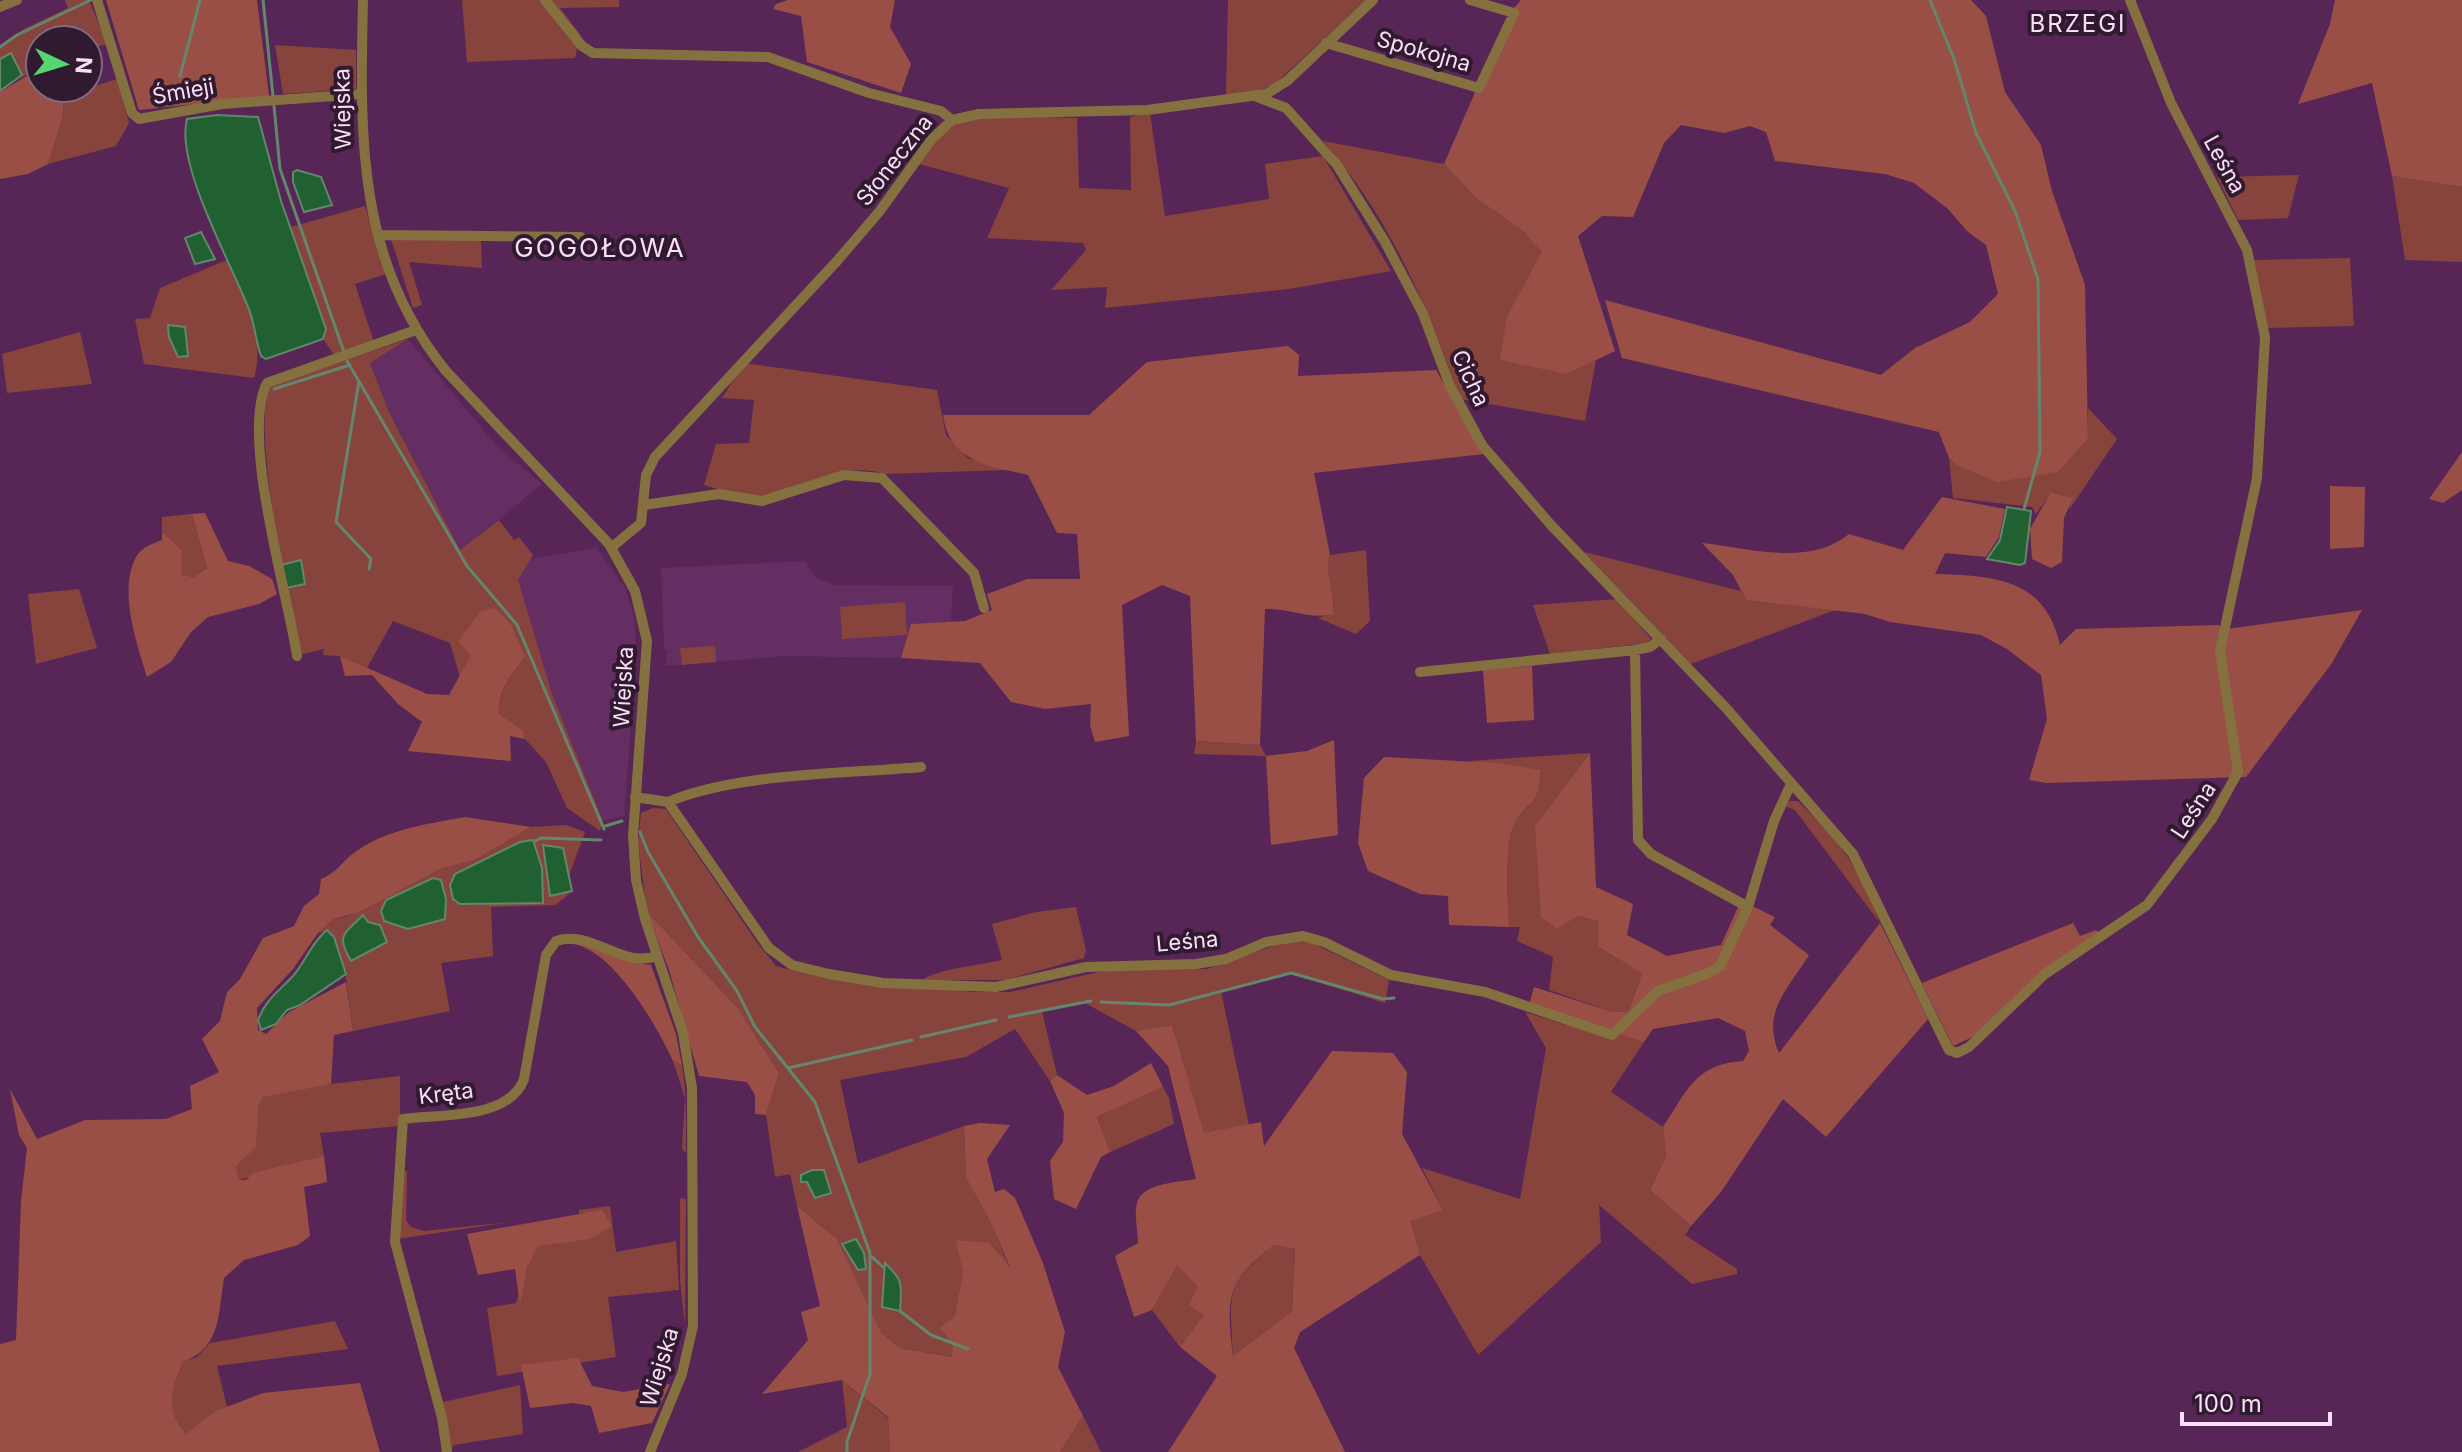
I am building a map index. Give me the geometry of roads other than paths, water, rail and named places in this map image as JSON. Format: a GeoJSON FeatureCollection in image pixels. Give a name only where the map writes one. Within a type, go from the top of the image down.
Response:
{"type":"FeatureCollection","features":[{"type":"Feature","properties":{"kind":"street"},"geometry":{"type":"LineString","coordinates":[[0,7],[17,0]]}},
{"type":"Feature","properties":{"kind":"street","name":"Śmieji"},"geometry":{"type":"LineString","coordinates":[[97,0],[132,113],[139,119],[206,106],[361,94]]}},
{"type":"Feature","properties":{"kind":"street","name":"Wiejska"},"geometry":{"type":"LineString","coordinates":[[363,0],[363,161],[379,235],[393,280],[416,330],[446,371],[612,547],[635,591],[647,641],[635,797],[636,880],[683,1033],[691,1077],[694,1294],[687,1356],[650,1452]]}},
{"type":"Feature","properties":{"kind":"street"},"geometry":{"type":"LineString","coordinates":[[545,0],[582,46],[593,53],[774,58],[869,93],[941,111],[952,120]]}},
{"type":"Feature","properties":{"kind":"street","name":"Słoneczna"},"geometry":{"type":"LineString","coordinates":[[612,547],[638,528],[644,505],[646,475],[655,457],[837,261],[879,212],[931,140],[952,120],[979,114],[1122,113],[1257,97],[1284,83],[1373,0]]}},
{"type":"Feature","properties":{"kind":"street","name":"Spokojna"},"geometry":{"type":"LineString","coordinates":[[1326,43],[1479,88],[1514,13],[1470,0]]}},
{"type":"Feature","properties":{"kind":"street","name":"Leśna"},"geometry":{"type":"LineString","coordinates":[[1661,639],[1726,708],[1790,786],[1853,854],[1949,1050],[1957,1053],[1986,1031],[2045,974],[2147,905],[2174,874],[2233,784],[2238,758],[2223,687],[2220,651],[2257,478],[2265,337],[2240,235],[2184,130],[2130,0]]}},
{"type":"Feature","properties":{"kind":"street"},"geometry":{"type":"LineString","coordinates":[[1284,83],[1286,108]]}},
{"type":"Feature","properties":{"kind":"street","name":"Cicha"},"geometry":{"type":"LineString","coordinates":[[1257,97],[1286,108],[1337,165],[1385,242],[1423,314],[1450,386],[1482,445],[1551,525],[1661,639]]}},
{"type":"Feature","properties":{"kind":"street"},"geometry":{"type":"LineString","coordinates":[[379,235],[581,237]]}},
{"type":"Feature","properties":{"kind":"street"},"geometry":{"type":"LineString","coordinates":[[297,656],[271,536],[261,452],[261,396],[267,383],[416,330]]}},
{"type":"Feature","properties":{"kind":"street"},"geometry":{"type":"LineString","coordinates":[[644,505],[719,494],[762,501],[844,475],[882,478],[974,573],[984,608]]}},
{"type":"Feature","properties":{"kind":"street"},"geometry":{"type":"LineString","coordinates":[[1420,672],[1635,650],[1650,647],[1661,639]]}},
{"type":"Feature","properties":{"kind":"street"},"geometry":{"type":"LineString","coordinates":[[1635,650],[1636,825],[1639,843],[1651,854],[1748,907],[1774,821],[1790,786]]}},
{"type":"Feature","properties":{"kind":"street"},"geometry":{"type":"LineString","coordinates":[[635,797],[668,802],[692,791],[921,767]]}},
{"type":"Feature","properties":{"kind":"street","name":"Leśna"},"geometry":{"type":"LineString","coordinates":[[668,802],[781,960],[829,974],[883,983],[1013,985],[1086,967],[1196,964],[1226,959],[1266,942],[1303,936],[1324,942],[1391,975],[1485,992],[1612,1035],[1658,991],[1720,966],[1748,907]]}},
{"type":"Feature","properties":{"kind":"street","name":"Kręta"},"geometry":{"type":"LineString","coordinates":[[447,1452],[442,1418],[395,1242],[403,1119],[493,1107],[518,1092],[524,1079],[546,955],[556,941],[586,940],[638,961],[657,956]]}},
{"type":"Feature","properties":{"kind":"waterway"},"geometry":{"type":"LineString","coordinates":[[0,47],[17,35],[91,0]]}},
{"type":"Feature","properties":{"kind":"waterway"},"geometry":{"type":"LineString","coordinates":[[180,76],[200,0]]}},
{"type":"Feature","properties":{"kind":"waterway"},"geometry":{"type":"LineString","coordinates":[[263,0],[273,96]]}},
{"type":"Feature","properties":{"kind":"waterway"},"geometry":{"type":"LineString","coordinates":[[1930,0],[1954,59],[1976,133],[2015,211],[2038,279],[2040,452],[2024,509]]}},
{"type":"Feature","properties":{"kind":"waterway"},"geometry":{"type":"LineString","coordinates":[[274,106],[280,169],[344,352]]}},
{"type":"Feature","properties":{"kind":"waterway"},"geometry":{"type":"LineString","coordinates":[[347,361],[467,566],[517,625],[604,829]]}},
{"type":"Feature","properties":{"kind":"waterway"},"geometry":{"type":"LineString","coordinates":[[274,389],[350,365]]}},
{"type":"Feature","properties":{"kind":"waterway"},"geometry":{"type":"LineString","coordinates":[[359,381],[336,522],[371,559],[369,569]]}},
{"type":"Feature","properties":{"kind":"waterway"},"geometry":{"type":"LineString","coordinates":[[605,826],[622,821]]}},
{"type":"Feature","properties":{"kind":"waterway"},"geometry":{"type":"LineString","coordinates":[[640,832],[648,852],[698,937],[737,991],[755,1027],[815,1102],[870,1253],[870,1374],[847,1442],[847,1452]]}},
{"type":"Feature","properties":{"kind":"waterway"},"geometry":{"type":"LineString","coordinates":[[535,841],[541,838],[601,840]]}},
{"type":"Feature","properties":{"kind":"waterway"},"geometry":{"type":"LineString","coordinates":[[1101,1002],[1169,1005],[1291,973],[1383,999],[1394,998]]}},
{"type":"Feature","properties":{"kind":"waterway"},"geometry":{"type":"LineString","coordinates":[[1009,1017],[1091,1001]]}},
{"type":"Feature","properties":{"kind":"waterway"},"geometry":{"type":"LineString","coordinates":[[921,1037],[996,1020]]}},
{"type":"Feature","properties":{"kind":"waterway"},"geometry":{"type":"LineString","coordinates":[[788,1068],[912,1040]]}},
{"type":"Feature","properties":{"kind":"waterway"},"geometry":{"type":"LineString","coordinates":[[871,1256],[883,1267]]}},
{"type":"Feature","properties":{"kind":"waterway"},"geometry":{"type":"LineString","coordinates":[[900,1311],[931,1335],[968,1349]]}},
{"type":"Feature","properties":{"kind":"district","name":"BRZEGI"},"geometry":{"type":"Point","coordinates":[2078,23]}},
{"type":"Feature","properties":{"kind":"district","name":"GOGOŁOWA"},"geometry":{"type":"Point","coordinates":[600,247]}}]}
